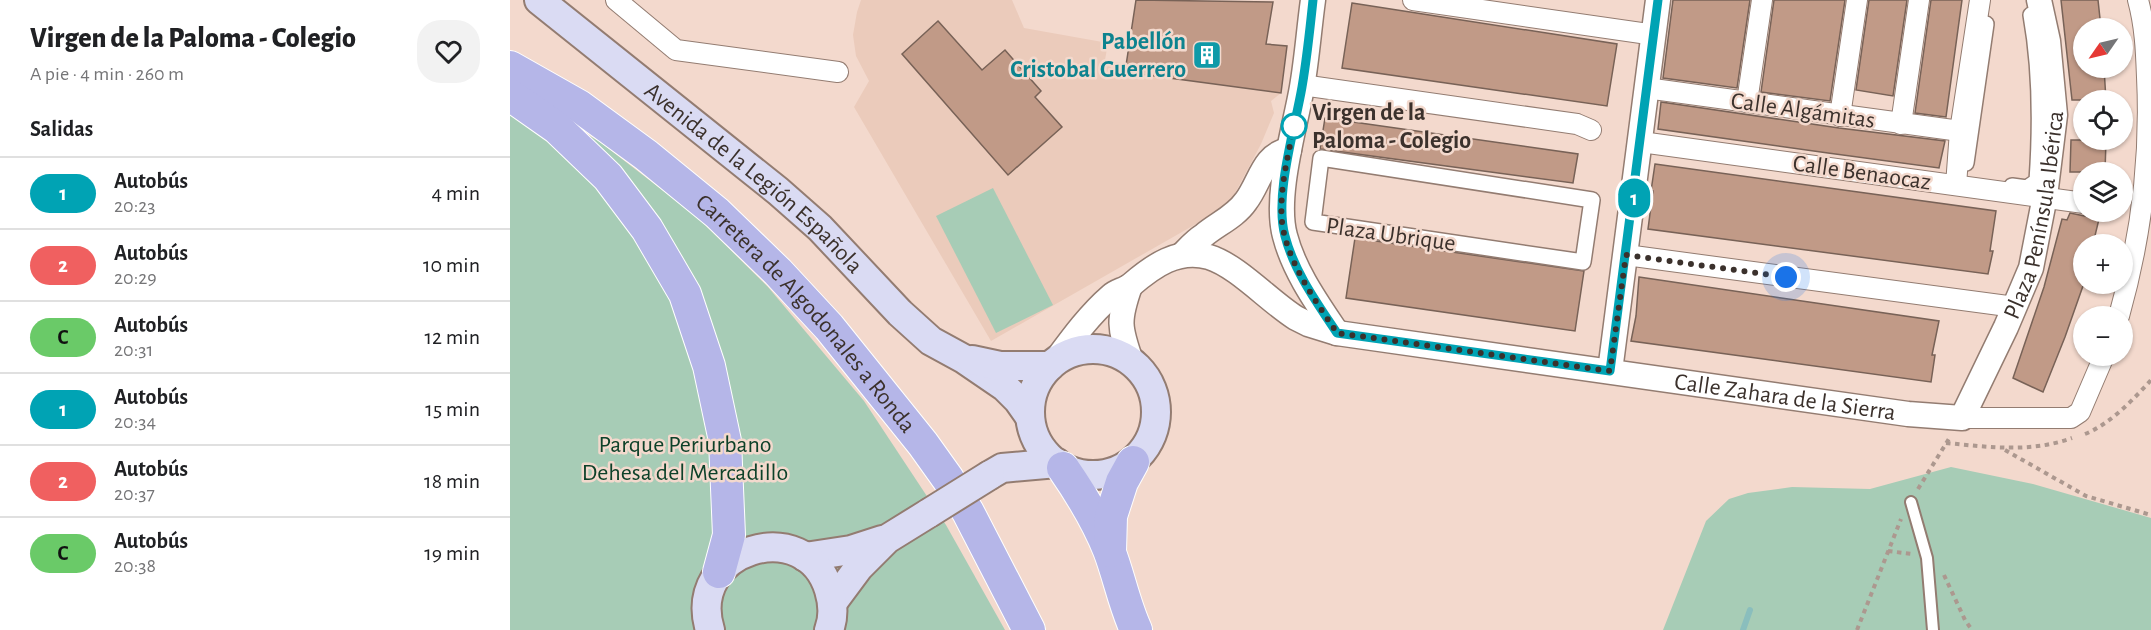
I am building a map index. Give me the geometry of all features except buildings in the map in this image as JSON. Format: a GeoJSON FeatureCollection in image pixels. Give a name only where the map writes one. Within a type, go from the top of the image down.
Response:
{"type":"FeatureCollection","features":[{"type":"Feature","properties":{"kind":"main road","name":"Avenida de la Legión Española"},"geometry":{"type":"LineString","coordinates":[[539,0],[778,191],[820,228],[931,341],[964,359],[1005,387],[1018,400],[1031,421]]}},
{"type":"Feature","properties":{"kind":"main road","name":"Carretera de Algodonales a Ronda"},"geometry":{"type":"LineString","coordinates":[[510,67],[579,106],[646,155],[717,213],[778,272],[829,327],[916,435],[948,479],[968,512],[1029,630]]}},
{"type":"Feature","properties":{"kind":"main road"},"geometry":{"type":"LineString","coordinates":[[510,95],[557,128],[608,177],[647,229],[684,294],[709,366],[725,441],[729,535],[706,608],[710,630]]}},
{"type":"Feature","properties":{"kind":"main road"},"geometry":{"type":"LineString","coordinates":[[1110,552],[1111,516],[1122,482],[1133,462],[1146,448],[1154,431],[1157,411],[1154,392],[1145,375],[1131,361],[1112,351],[1092,349],[1071,352],[1052,364],[1038,381],[1031,398],[1031,421],[1036,439],[1045,453],[1060,466],[1089,507],[1110,552],[1125,606],[1136,630]]}},
{"type":"Feature","properties":{"kind":"main road","name":"Avenida de la Legión Española"},"geometry":{"type":"LineString","coordinates":[[964,359],[1000,366],[1052,364]]}},
{"type":"Feature","properties":{"kind":"main road"},"geometry":{"type":"LineString","coordinates":[[833,602],[859,567],[887,539],[996,472],[1031,421]]}},
{"type":"Feature","properties":{"kind":"main road"},"geometry":{"type":"LineString","coordinates":[[996,472],[1060,466],[1080,474],[1099,475],[1116,471],[1133,462]]}},
{"type":"Feature","properties":{"kind":"main road"},"geometry":{"type":"LineString","coordinates":[[805,557],[851,550],[887,539]]}},
{"type":"Feature","properties":{"kind":"main road"},"geometry":{"type":"LineString","coordinates":[[719,572],[732,559],[749,550],[768,546],[788,549],[805,557],[819,569],[828,585],[833,602],[832,624],[829,630]]}},
{"type":"Feature","properties":{"kind":"street"},"geometry":{"type":"LineString","coordinates":[[616,0],[676,50],[838,72]]}},
{"type":"Feature","properties":{"kind":"street"},"geometry":{"type":"LineString","coordinates":[[1313,0],[1302,85],[1289,150],[1282,210],[1285,236],[1300,273],[1337,333]]}},
{"type":"Feature","properties":{"kind":"street"},"geometry":{"type":"LineString","coordinates":[[1413,0],[1654,35]]}},
{"type":"Feature","properties":{"kind":"street"},"geometry":{"type":"LineString","coordinates":[[1610,371],[1658,0]]}},
{"type":"Feature","properties":{"kind":"street"},"geometry":{"type":"LineString","coordinates":[[1747,102],[1762,0]]}},
{"type":"Feature","properties":{"kind":"street"},"geometry":{"type":"LineString","coordinates":[[1840,116],[1857,0]]}},
{"type":"Feature","properties":{"kind":"street"},"geometry":{"type":"LineString","coordinates":[[1901,124],[1919,0]]}},
{"type":"Feature","properties":{"kind":"street"},"geometry":{"type":"LineString","coordinates":[[1956,185],[1960,131],[1980,0]]}},
{"type":"Feature","properties":{"kind":"street","name":"Plaza Península Ibérica"},"geometry":{"type":"LineString","coordinates":[[1989,0],[1964,177],[1968,180],[2027,188],[2037,181],[2041,126],[2039,61],[2028,0]]}},
{"type":"Feature","properties":{"kind":"street","name":"Plaza Península Ibérica"},"geometry":{"type":"LineString","coordinates":[[1962,418],[2015,307],[2031,267],[2045,196],[2055,115],[2048,41],[2038,0]]}},
{"type":"Feature","properties":{"kind":"street"},"geometry":{"type":"LineString","coordinates":[[2133,209],[2146,183],[2149,113],[2145,27],[2138,0]]}},
{"type":"Feature","properties":{"kind":"street"},"geometry":{"type":"LineString","coordinates":[[1302,85],[1577,124],[1591,130]]}},
{"type":"Feature","properties":{"kind":"street","name":"Calle Algámitas"},"geometry":{"type":"LineString","coordinates":[[1646,88],[1960,131]]}},
{"type":"Feature","properties":{"kind":"street","name":"Calle Benaocaz"},"geometry":{"type":"LineString","coordinates":[[1641,142],[2073,201]]}},
{"type":"Feature","properties":{"kind":"street"},"geometry":{"type":"LineString","coordinates":[[1052,364],[1112,295],[1130,286],[1139,276],[1158,264],[1182,255],[1202,236],[1242,207],[1267,163],[1278,153],[1289,150]]}},
{"type":"Feature","properties":{"kind":"street","name":"Plaza Ubrique"},"geometry":{"type":"LineString","coordinates":[[1321,158],[1592,200],[1583,262],[1313,222],[1321,158]]}},
{"type":"Feature","properties":{"kind":"street"},"geometry":{"type":"LineString","coordinates":[[2122,306],[2132,270],[2132,222]]}},
{"type":"Feature","properties":{"kind":"street","name":"Calle Zahara de la Sierra"},"geometry":{"type":"LineString","coordinates":[[1182,255],[1211,258],[1296,318],[1337,333],[1908,414],[1962,418]]}},
{"type":"Feature","properties":{"kind":"street"},"geometry":{"type":"LineString","coordinates":[[1626,255],[2015,307]]}},
{"type":"Feature","properties":{"kind":"street"},"geometry":{"type":"LineString","coordinates":[[1130,286],[1122,309],[1121,332],[1131,361]]}},
{"type":"Feature","properties":{"kind":"street"},"geometry":{"type":"LineString","coordinates":[[1962,418],[2071,418],[2080,412],[2100,366]]}},
{"type":"Feature","properties":{"kind":"lane"},"geometry":{"type":"LineString","coordinates":[[1911,502],[1926,558],[1934,630]]}},
{"type":"Feature","properties":{"kind":"path"},"geometry":{"type":"LineString","coordinates":[[2003,449],[2086,496],[2151,515]]}},
{"type":"Feature","properties":{"kind":"shaded area"},"geometry":{"type":"Polygon","coordinates":[[[861,0],[1012,0],[1024,28],[1108,43],[1105,60],[1281,93],[1271,101],[1274,113],[1261,144],[1233,197],[1224,208],[991,341],[854,107],[869,81],[856,56],[853,35],[861,0]]]}},
{"type":"Feature","properties":{"kind":"green space","name":"Parque Periurbano Dehesa del Mercadillo"},"geometry":{"type":"Polygon","coordinates":[[[510,88],[600,142],[696,216],[768,287],[864,401],[946,525],[1005,630],[510,630],[510,88]]]}},
{"type":"Feature","properties":{"kind":"green space"},"geometry":{"type":"Polygon","coordinates":[[[993,188],[1053,305],[996,333],[936,216],[993,188]]]}},
{"type":"Feature","properties":{"kind":"green space"},"geometry":{"type":"Polygon","coordinates":[[[1951,467],[2033,484],[2151,518],[2151,630],[1663,630],[1706,521],[1729,499],[1748,493],[1792,487],[1870,489],[1951,467]]]}},
{"type":"Feature","properties":{"kind":"waterway"},"geometry":{"type":"LineString","coordinates":[[1743,630],[1750,610]]}},
{"type":"Feature","properties":{"kind":"bus line","name":"1"},"geometry":{"type":"LineString","coordinates":[[1313,0],[1302,85],[1283,192],[1282,222],[1291,255],[1312,295],[1337,333],[1610,371],[1658,0]]}},
{"type":"Feature","properties":{"kind":"place","name":"Pabellón Cristobal Guerrero"},"geometry":{"type":"Point","coordinates":[1207,55]}},
{"type":"Feature","properties":{"kind":"place","name":"Virgen de la Paloma - Colegio"},"geometry":{"type":"Point","coordinates":[1294,126]}},
{"type":"Feature","properties":{"kind":"route"},"geometry":{"type":"LineString","coordinates":[[1294,126],[1283,192],[1282,222],[1291,255],[1312,295],[1337,333],[1610,371],[1626,255],[1786,277]]}}]}
